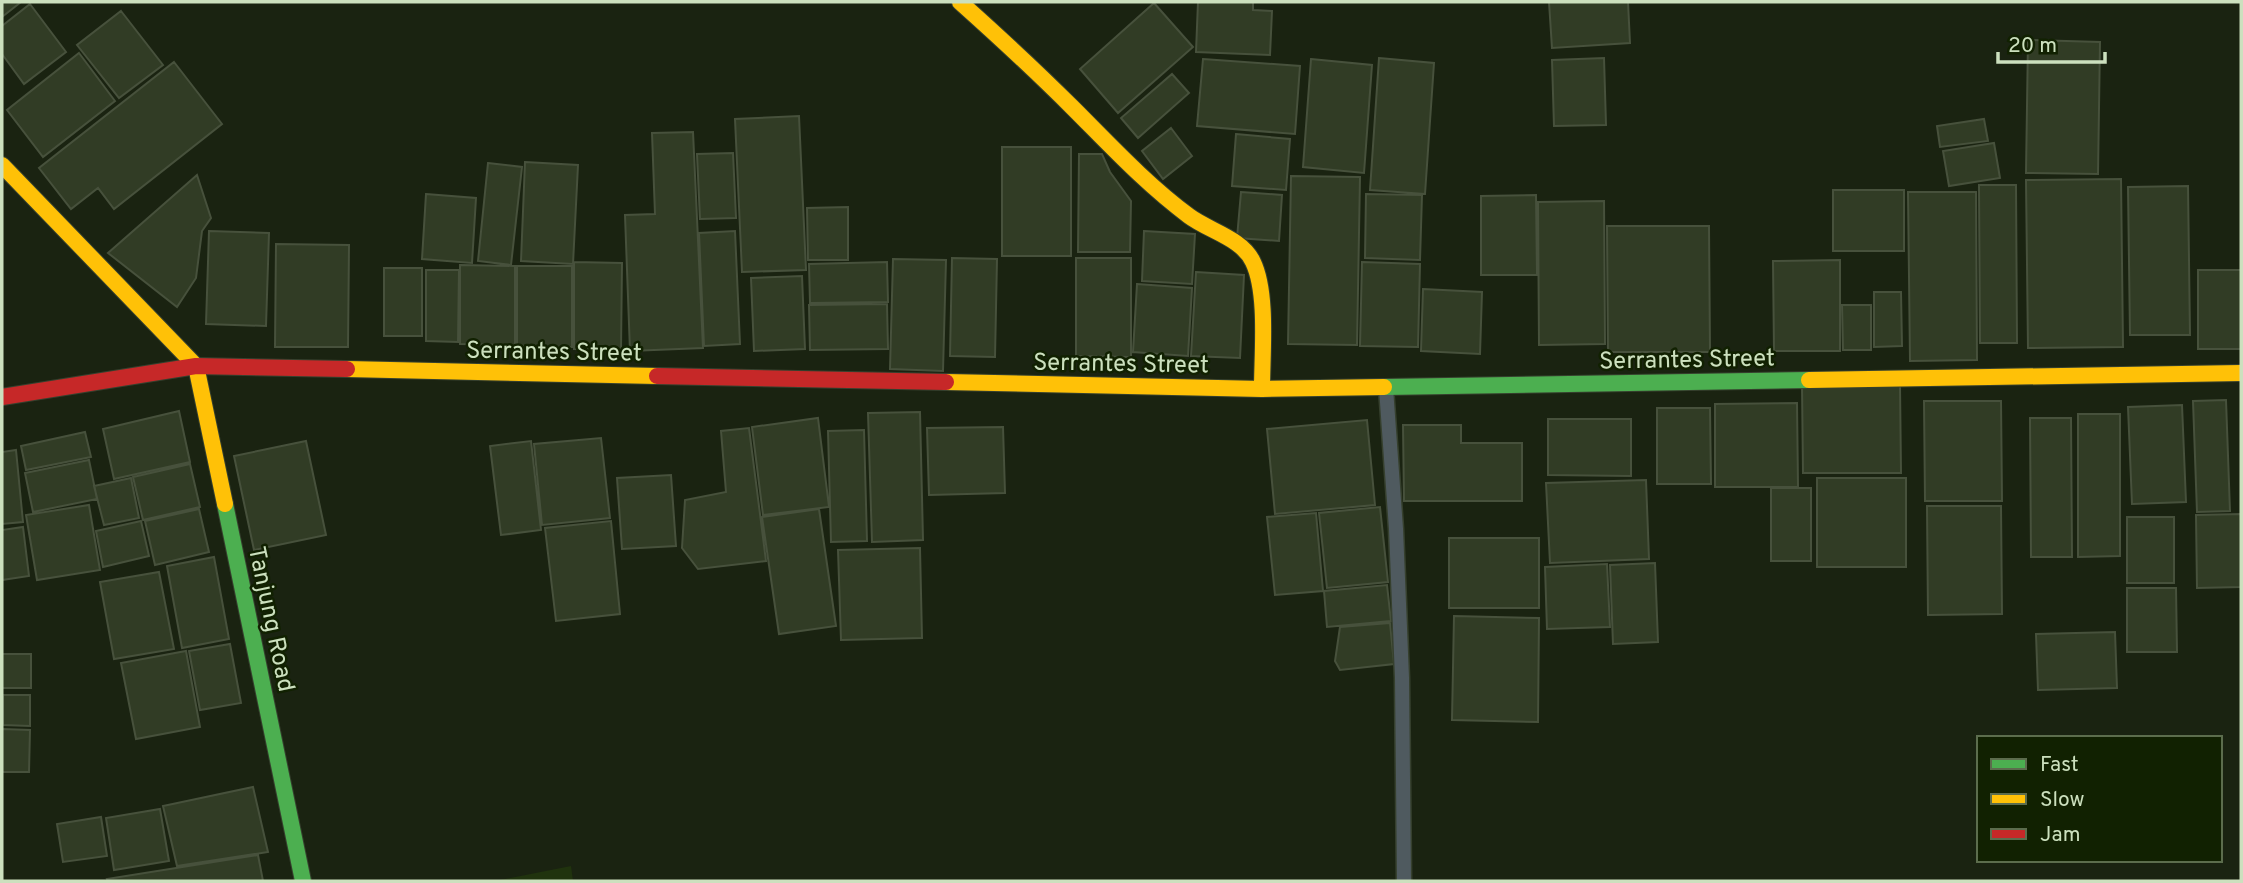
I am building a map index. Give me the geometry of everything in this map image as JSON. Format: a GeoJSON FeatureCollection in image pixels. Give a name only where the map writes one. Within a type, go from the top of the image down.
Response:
{"type":"FeatureCollection","features":[{"type":"Feature","properties":{"kind":"main road"},"geometry":{"type":"LineString","coordinates":[[960,2],[1067,102],[1153,188],[1194,221],[1248,254],[1255,268],[1261,295],[1262,388]]}},
{"type":"Feature","properties":{"kind":"main road"},"geometry":{"type":"LineString","coordinates":[[2,165],[196,366]]}},
{"type":"Feature","properties":{"kind":"main road","name":"Serrantes Street"},"geometry":{"type":"LineString","coordinates":[[2,397],[196,366],[1262,388],[2241,373]]}},
{"type":"Feature","properties":{"kind":"main road","name":"Tanjung Road"},"geometry":{"type":"LineString","coordinates":[[196,366],[303,881]]}},
{"type":"Feature","properties":{"kind":"lane"},"geometry":{"type":"LineString","coordinates":[[1385,386],[1396,529],[1402,678],[1404,881]]}},
{"type":"Feature","properties":{"kind":"shaded area"},"geometry":{"type":"Polygon","coordinates":[[[571,866],[573,881],[495,881],[571,866]]]}},
{"type":"Feature","properties":{"kind":"building"},"geometry":{"type":"Polygon","coordinates":[[[2,2],[21,2],[2,17],[2,2]]]}},
{"type":"Feature","properties":{"kind":"building"},"geometry":{"type":"Polygon","coordinates":[[[1198,2],[1253,2],[1253,10],[1272,11],[1270,55],[1196,52],[1198,2]]]}},
{"type":"Feature","properties":{"kind":"building"},"geometry":{"type":"Polygon","coordinates":[[[1549,2],[1628,2],[1630,43],[1552,48],[1549,2]]]}},
{"type":"Feature","properties":{"kind":"building"},"geometry":{"type":"Polygon","coordinates":[[[1154,3],[1193,47],[1118,113],[1080,69],[1154,3]]]}},
{"type":"Feature","properties":{"kind":"building"},"geometry":{"type":"Polygon","coordinates":[[[30,4],[66,52],[24,84],[2,54],[2,26],[30,4]]]}},
{"type":"Feature","properties":{"kind":"building"},"geometry":{"type":"Polygon","coordinates":[[[121,11],[163,65],[119,98],[77,45],[121,11]]]}},
{"type":"Feature","properties":{"kind":"building"},"geometry":{"type":"Polygon","coordinates":[[[2028,40],[2100,42],[2098,174],[2026,173],[2028,40]]]}},
{"type":"Feature","properties":{"kind":"building"},"geometry":{"type":"Polygon","coordinates":[[[79,53],[115,101],[43,157],[7,110],[79,53]]]}},
{"type":"Feature","properties":{"kind":"building"},"geometry":{"type":"Polygon","coordinates":[[[1379,58],[1434,63],[1425,194],[1370,190],[1379,58]]]}},
{"type":"Feature","properties":{"kind":"building"},"geometry":{"type":"Polygon","coordinates":[[[1604,58],[1606,125],[1554,126],[1552,60],[1604,58]]]}},
{"type":"Feature","properties":{"kind":"building"},"geometry":{"type":"Polygon","coordinates":[[[1203,59],[1300,66],[1295,134],[1197,126],[1203,59]]]}},
{"type":"Feature","properties":{"kind":"building"},"geometry":{"type":"Polygon","coordinates":[[[1311,59],[1372,65],[1364,173],[1303,167],[1311,59]]]}},
{"type":"Feature","properties":{"kind":"building"},"geometry":{"type":"Polygon","coordinates":[[[174,62],[222,124],[114,209],[98,188],[71,209],[39,168],[174,62]]]}},
{"type":"Feature","properties":{"kind":"building"},"geometry":{"type":"Polygon","coordinates":[[[1172,74],[1189,93],[1138,138],[1121,118],[1172,74]]]}},
{"type":"Feature","properties":{"kind":"building"},"geometry":{"type":"Polygon","coordinates":[[[799,116],[806,270],[742,272],[735,119],[799,116]]]}},
{"type":"Feature","properties":{"kind":"building"},"geometry":{"type":"Polygon","coordinates":[[[1984,119],[1988,141],[1940,147],[1937,126],[1984,119]]]}},
{"type":"Feature","properties":{"kind":"building"},"geometry":{"type":"Polygon","coordinates":[[[1171,128],[1192,156],[1163,179],[1142,151],[1171,128]]]}},
{"type":"Feature","properties":{"kind":"building"},"geometry":{"type":"Polygon","coordinates":[[[693,132],[703,348],[630,351],[625,215],[655,214],[652,133],[693,132]]]}},
{"type":"Feature","properties":{"kind":"building"},"geometry":{"type":"Polygon","coordinates":[[[1236,134],[1290,139],[1286,190],[1232,186],[1236,134]]]}},
{"type":"Feature","properties":{"kind":"building"},"geometry":{"type":"Polygon","coordinates":[[[1994,143],[2000,178],[1949,186],[1943,151],[1994,143]]]}},
{"type":"Feature","properties":{"kind":"building"},"geometry":{"type":"Polygon","coordinates":[[[1002,147],[1071,147],[1071,256],[1002,256],[1002,147]]]}},
{"type":"Feature","properties":{"kind":"building"},"geometry":{"type":"Polygon","coordinates":[[[733,153],[736,218],[700,219],[697,154],[733,153]]]}},
{"type":"Feature","properties":{"kind":"building"},"geometry":{"type":"Polygon","coordinates":[[[1079,154],[1102,154],[1110,172],[1131,201],[1130,252],[1078,252],[1079,154]]]}},
{"type":"Feature","properties":{"kind":"building"},"geometry":{"type":"Polygon","coordinates":[[[525,162],[578,165],[573,264],[521,261],[525,162]]]}},
{"type":"Feature","properties":{"kind":"building"},"geometry":{"type":"Polygon","coordinates":[[[488,163],[522,167],[511,265],[478,261],[488,163]]]}},
{"type":"Feature","properties":{"kind":"building"},"geometry":{"type":"Polygon","coordinates":[[[197,175],[211,218],[202,231],[196,278],[177,307],[108,253],[197,175]]]}},
{"type":"Feature","properties":{"kind":"building"},"geometry":{"type":"Polygon","coordinates":[[[1291,176],[1360,177],[1357,345],[1288,344],[1291,176]]]}},
{"type":"Feature","properties":{"kind":"building"},"geometry":{"type":"Polygon","coordinates":[[[2121,179],[2123,347],[2028,348],[2026,180],[2121,179]]]}},
{"type":"Feature","properties":{"kind":"building"},"geometry":{"type":"Polygon","coordinates":[[[1979,185],[2016,185],[2017,343],[1980,343],[1979,185]]]}},
{"type":"Feature","properties":{"kind":"building"},"geometry":{"type":"Polygon","coordinates":[[[2188,186],[2190,335],[2130,335],[2128,187],[2188,186]]]}},
{"type":"Feature","properties":{"kind":"building"},"geometry":{"type":"Polygon","coordinates":[[[1833,190],[1904,190],[1904,251],[1833,251],[1833,190]]]}},
{"type":"Feature","properties":{"kind":"building"},"geometry":{"type":"Polygon","coordinates":[[[1241,192],[1282,195],[1279,241],[1237,238],[1241,192]]]}},
{"type":"Feature","properties":{"kind":"building"},"geometry":{"type":"Polygon","coordinates":[[[1908,192],[1976,192],[1977,360],[1910,361],[1908,192]]]}},
{"type":"Feature","properties":{"kind":"building"},"geometry":{"type":"Polygon","coordinates":[[[426,194],[476,198],[472,263],[422,259],[426,194]]]}},
{"type":"Feature","properties":{"kind":"building"},"geometry":{"type":"Polygon","coordinates":[[[1366,194],[1422,195],[1420,260],[1365,258],[1366,194]]]}},
{"type":"Feature","properties":{"kind":"building"},"geometry":{"type":"Polygon","coordinates":[[[1536,195],[1537,275],[1481,275],[1481,196],[1536,195]]]}},
{"type":"Feature","properties":{"kind":"building"},"geometry":{"type":"Polygon","coordinates":[[[1604,201],[1605,344],[1539,345],[1538,202],[1604,201]]]}},
{"type":"Feature","properties":{"kind":"building"},"geometry":{"type":"Polygon","coordinates":[[[848,207],[848,260],[808,260],[807,208],[848,207]]]}},
{"type":"Feature","properties":{"kind":"building"},"geometry":{"type":"Polygon","coordinates":[[[1607,226],[1709,226],[1710,352],[1608,352],[1607,226]]]}},
{"type":"Feature","properties":{"kind":"building"},"geometry":{"type":"Polygon","coordinates":[[[209,231],[269,233],[266,326],[206,324],[209,231]]]}},
{"type":"Feature","properties":{"kind":"building"},"geometry":{"type":"Polygon","coordinates":[[[735,231],[740,344],[704,346],[699,233],[735,231]]]}},
{"type":"Feature","properties":{"kind":"building"},"geometry":{"type":"Polygon","coordinates":[[[1144,231],[1195,234],[1192,284],[1142,281],[1144,231]]]}},
{"type":"Feature","properties":{"kind":"building"},"geometry":{"type":"Polygon","coordinates":[[[276,244],[349,245],[348,347],[275,347],[276,244]]]}},
{"type":"Feature","properties":{"kind":"building"},"geometry":{"type":"Polygon","coordinates":[[[952,258],[997,259],[995,357],[950,356],[952,258]]]}},
{"type":"Feature","properties":{"kind":"building"},"geometry":{"type":"Polygon","coordinates":[[[1076,258],[1131,258],[1131,357],[1076,356],[1076,258]]]}},
{"type":"Feature","properties":{"kind":"building"},"geometry":{"type":"Polygon","coordinates":[[[893,259],[946,260],[943,371],[890,369],[893,259]]]}},
{"type":"Feature","properties":{"kind":"building"},"geometry":{"type":"Polygon","coordinates":[[[1840,260],[1840,351],[1774,351],[1773,261],[1840,260]]]}},
{"type":"Feature","properties":{"kind":"building"},"geometry":{"type":"Polygon","coordinates":[[[574,262],[622,263],[621,350],[574,349],[574,262]]]}},
{"type":"Feature","properties":{"kind":"building"},"geometry":{"type":"Polygon","coordinates":[[[887,262],[888,302],[810,303],[809,264],[887,262]]]}},
{"type":"Feature","properties":{"kind":"building"},"geometry":{"type":"Polygon","coordinates":[[[1362,262],[1420,264],[1418,347],[1360,346],[1362,262]]]}},
{"type":"Feature","properties":{"kind":"building"},"geometry":{"type":"Polygon","coordinates":[[[460,265],[515,266],[515,345],[460,344],[460,265]]]}},
{"type":"Feature","properties":{"kind":"building"},"geometry":{"type":"Polygon","coordinates":[[[517,266],[572,266],[572,347],[517,346],[517,266]]]}},
{"type":"Feature","properties":{"kind":"building"},"geometry":{"type":"Polygon","coordinates":[[[384,268],[422,268],[422,336],[384,336],[384,268]]]}},
{"type":"Feature","properties":{"kind":"building"},"geometry":{"type":"Polygon","coordinates":[[[426,270],[459,270],[458,342],[426,341],[426,270]]]}},
{"type":"Feature","properties":{"kind":"building"},"geometry":{"type":"Polygon","coordinates":[[[2198,270],[2241,270],[2241,349],[2198,349],[2198,270]]]}},
{"type":"Feature","properties":{"kind":"building"},"geometry":{"type":"Polygon","coordinates":[[[1196,272],[1244,275],[1240,358],[1191,356],[1196,272]]]}},
{"type":"Feature","properties":{"kind":"building"},"geometry":{"type":"Polygon","coordinates":[[[802,276],[805,349],[754,351],[751,278],[802,276]]]}},
{"type":"Feature","properties":{"kind":"building"},"geometry":{"type":"Polygon","coordinates":[[[1137,284],[1192,288],[1188,356],[1133,352],[1137,284]]]}},
{"type":"Feature","properties":{"kind":"building"},"geometry":{"type":"Polygon","coordinates":[[[1423,289],[1482,292],[1480,354],[1421,351],[1423,289]]]}},
{"type":"Feature","properties":{"kind":"building"},"geometry":{"type":"Polygon","coordinates":[[[1874,292],[1901,292],[1902,346],[1874,347],[1874,292]]]}},
{"type":"Feature","properties":{"kind":"building"},"geometry":{"type":"Polygon","coordinates":[[[887,304],[888,349],[810,350],[809,305],[887,304]]]}},
{"type":"Feature","properties":{"kind":"building"},"geometry":{"type":"Polygon","coordinates":[[[1842,305],[1871,305],[1871,350],[1843,350],[1842,305]]]}},
{"type":"Feature","properties":{"kind":"building"},"geometry":{"type":"Polygon","coordinates":[[[1802,385],[1900,385],[1901,473],[1803,473],[1802,385]]]}},
{"type":"Feature","properties":{"kind":"building"},"geometry":{"type":"Polygon","coordinates":[[[2226,400],[2230,511],[2197,512],[2193,401],[2226,400]]]}},
{"type":"Feature","properties":{"kind":"building"},"geometry":{"type":"Polygon","coordinates":[[[1924,401],[2001,401],[2002,501],[1925,501],[1924,401]]]}},
{"type":"Feature","properties":{"kind":"building"},"geometry":{"type":"Polygon","coordinates":[[[1797,403],[1798,487],[1715,487],[1715,404],[1797,403]]]}},
{"type":"Feature","properties":{"kind":"building"},"geometry":{"type":"Polygon","coordinates":[[[2182,405],[2186,502],[2132,504],[2128,407],[2182,405]]]}},
{"type":"Feature","properties":{"kind":"building"},"geometry":{"type":"Polygon","coordinates":[[[1657,408],[1710,408],[1711,484],[1657,484],[1657,408]]]}},
{"type":"Feature","properties":{"kind":"building"},"geometry":{"type":"Polygon","coordinates":[[[179,411],[190,462],[114,479],[103,429],[179,411]]]}},
{"type":"Feature","properties":{"kind":"building"},"geometry":{"type":"Polygon","coordinates":[[[920,412],[923,540],[872,542],[868,413],[920,412]]]}},
{"type":"Feature","properties":{"kind":"building"},"geometry":{"type":"Polygon","coordinates":[[[2078,414],[2120,414],[2120,556],[2078,557],[2078,414]]]}},
{"type":"Feature","properties":{"kind":"building"},"geometry":{"type":"Polygon","coordinates":[[[818,418],[829,507],[763,515],[752,427],[818,418]]]}},
{"type":"Feature","properties":{"kind":"building"},"geometry":{"type":"Polygon","coordinates":[[[2030,418],[2071,418],[2072,557],[2031,557],[2030,418]]]}},
{"type":"Feature","properties":{"kind":"building"},"geometry":{"type":"Polygon","coordinates":[[[1548,419],[1631,419],[1631,476],[1548,475],[1548,419]]]}},
{"type":"Feature","properties":{"kind":"building"},"geometry":{"type":"Polygon","coordinates":[[[1367,420],[1375,505],[1275,514],[1267,429],[1367,420]]]}},
{"type":"Feature","properties":{"kind":"building"},"geometry":{"type":"Polygon","coordinates":[[[1403,425],[1461,425],[1461,443],[1522,443],[1522,501],[1404,501],[1403,425]]]}},
{"type":"Feature","properties":{"kind":"building"},"geometry":{"type":"Polygon","coordinates":[[[1003,427],[1005,493],[929,495],[927,428],[1003,427]]]}},
{"type":"Feature","properties":{"kind":"building"},"geometry":{"type":"Polygon","coordinates":[[[749,428],[766,561],[698,569],[682,548],[685,500],[726,492],[721,431],[749,428]]]}},
{"type":"Feature","properties":{"kind":"building"},"geometry":{"type":"Polygon","coordinates":[[[864,430],[867,541],[831,542],[828,431],[864,430]]]}},
{"type":"Feature","properties":{"kind":"building"},"geometry":{"type":"Polygon","coordinates":[[[85,432],[91,457],[26,470],[21,446],[85,432]]]}},
{"type":"Feature","properties":{"kind":"building"},"geometry":{"type":"Polygon","coordinates":[[[601,438],[610,518],[542,525],[534,444],[601,438]]]}},
{"type":"Feature","properties":{"kind":"building"},"geometry":{"type":"Polygon","coordinates":[[[306,441],[326,535],[254,550],[234,456],[306,441]]]}},
{"type":"Feature","properties":{"kind":"building"},"geometry":{"type":"Polygon","coordinates":[[[531,441],[541,530],[501,535],[490,446],[531,441]]]}},
{"type":"Feature","properties":{"kind":"building"},"geometry":{"type":"Polygon","coordinates":[[[16,450],[23,522],[2,524],[2,452],[16,450]]]}},
{"type":"Feature","properties":{"kind":"building"},"geometry":{"type":"Polygon","coordinates":[[[89,460],[97,499],[33,512],[25,473],[89,460]]]}},
{"type":"Feature","properties":{"kind":"building"},"geometry":{"type":"Polygon","coordinates":[[[190,464],[200,507],[143,520],[133,477],[190,464]]]}},
{"type":"Feature","properties":{"kind":"building"},"geometry":{"type":"Polygon","coordinates":[[[671,475],[676,546],[622,549],[617,478],[671,475]]]}},
{"type":"Feature","properties":{"kind":"building"},"geometry":{"type":"Polygon","coordinates":[[[131,478],[139,518],[104,525],[94,486],[131,478]]]}},
{"type":"Feature","properties":{"kind":"building"},"geometry":{"type":"Polygon","coordinates":[[[1817,478],[1906,478],[1906,567],[1817,567],[1817,478]]]}},
{"type":"Feature","properties":{"kind":"building"},"geometry":{"type":"Polygon","coordinates":[[[1646,480],[1649,559],[1550,563],[1546,483],[1646,480]]]}},
{"type":"Feature","properties":{"kind":"building"},"geometry":{"type":"Polygon","coordinates":[[[1771,488],[1811,488],[1811,561],[1771,561],[1771,488]]]}},
{"type":"Feature","properties":{"kind":"building"},"geometry":{"type":"Polygon","coordinates":[[[89,505],[100,570],[37,580],[26,515],[89,505]]]}},
{"type":"Feature","properties":{"kind":"building"},"geometry":{"type":"Polygon","coordinates":[[[1927,506],[2001,506],[2002,614],[1928,615],[1927,506]]]}},
{"type":"Feature","properties":{"kind":"building"},"geometry":{"type":"Polygon","coordinates":[[[1380,507],[1388,582],[1327,588],[1319,513],[1380,507]]]}},
{"type":"Feature","properties":{"kind":"building"},"geometry":{"type":"Polygon","coordinates":[[[199,509],[209,552],[155,565],[145,521],[199,509]]]}},
{"type":"Feature","properties":{"kind":"building"},"geometry":{"type":"Polygon","coordinates":[[[819,509],[836,626],[779,634],[762,517],[819,509]]]}},
{"type":"Feature","properties":{"kind":"building"},"geometry":{"type":"Polygon","coordinates":[[[1316,513],[1323,591],[1275,595],[1267,517],[1316,513]]]}},
{"type":"Feature","properties":{"kind":"building"},"geometry":{"type":"Polygon","coordinates":[[[2241,514],[2241,587],[2197,588],[2196,515],[2241,514]]]}},
{"type":"Feature","properties":{"kind":"building"},"geometry":{"type":"Polygon","coordinates":[[[2127,517],[2174,517],[2174,583],[2127,583],[2127,517]]]}},
{"type":"Feature","properties":{"kind":"building"},"geometry":{"type":"Polygon","coordinates":[[[141,521],[149,556],[103,567],[96,531],[141,521]]]}},
{"type":"Feature","properties":{"kind":"building"},"geometry":{"type":"Polygon","coordinates":[[[611,521],[620,614],[556,621],[545,528],[611,521]]]}},
{"type":"Feature","properties":{"kind":"building"},"geometry":{"type":"Polygon","coordinates":[[[23,527],[29,576],[2,580],[2,530],[23,527]]]}},
{"type":"Feature","properties":{"kind":"building"},"geometry":{"type":"Polygon","coordinates":[[[1449,538],[1539,538],[1539,608],[1449,608],[1449,538]]]}},
{"type":"Feature","properties":{"kind":"building"},"geometry":{"type":"Polygon","coordinates":[[[920,548],[922,638],[841,640],[838,550],[920,548]]]}},
{"type":"Feature","properties":{"kind":"building"},"geometry":{"type":"Polygon","coordinates":[[[214,557],[229,639],[182,648],[167,566],[214,557]]]}},
{"type":"Feature","properties":{"kind":"building"},"geometry":{"type":"Polygon","coordinates":[[[1655,563],[1658,642],[1613,644],[1610,565],[1655,563]]]}},
{"type":"Feature","properties":{"kind":"building"},"geometry":{"type":"Polygon","coordinates":[[[1607,564],[1610,627],[1547,629],[1545,567],[1607,564]]]}},
{"type":"Feature","properties":{"kind":"building"},"geometry":{"type":"Polygon","coordinates":[[[159,572],[174,649],[114,659],[100,582],[159,572]]]}},
{"type":"Feature","properties":{"kind":"building"},"geometry":{"type":"Polygon","coordinates":[[[1387,585],[1391,621],[1327,627],[1324,591],[1387,585]]]}},
{"type":"Feature","properties":{"kind":"building"},"geometry":{"type":"Polygon","coordinates":[[[2127,588],[2176,588],[2177,652],[2127,652],[2127,588]]]}},
{"type":"Feature","properties":{"kind":"building"},"geometry":{"type":"Polygon","coordinates":[[[1454,616],[1539,618],[1538,722],[1452,720],[1454,616]]]}},
{"type":"Feature","properties":{"kind":"building"},"geometry":{"type":"Polygon","coordinates":[[[1390,623],[1394,664],[1340,670],[1335,661],[1340,627],[1390,623]]]}},
{"type":"Feature","properties":{"kind":"building"},"geometry":{"type":"Polygon","coordinates":[[[2115,632],[2117,688],[2038,690],[2036,634],[2115,632]]]}},
{"type":"Feature","properties":{"kind":"building"},"geometry":{"type":"Polygon","coordinates":[[[230,644],[241,703],[200,710],[189,651],[230,644]]]}},
{"type":"Feature","properties":{"kind":"building"},"geometry":{"type":"Polygon","coordinates":[[[186,651],[200,727],[136,739],[121,663],[186,651]]]}},
{"type":"Feature","properties":{"kind":"building"},"geometry":{"type":"Polygon","coordinates":[[[2,654],[31,654],[31,688],[2,688],[2,654]]]}},
{"type":"Feature","properties":{"kind":"building"},"geometry":{"type":"Polygon","coordinates":[[[3,695],[30,695],[30,726],[3,725],[3,695]]]}},
{"type":"Feature","properties":{"kind":"building"},"geometry":{"type":"Polygon","coordinates":[[[2,729],[30,730],[29,772],[2,772],[2,729]]]}},
{"type":"Feature","properties":{"kind":"building"},"geometry":{"type":"Polygon","coordinates":[[[253,787],[268,852],[177,866],[163,806],[253,787]]]}},
{"type":"Feature","properties":{"kind":"building"},"geometry":{"type":"Polygon","coordinates":[[[160,809],[169,861],[114,870],[106,818],[160,809]]]}},
{"type":"Feature","properties":{"kind":"building"},"geometry":{"type":"Polygon","coordinates":[[[101,817],[107,856],[63,862],[57,824],[101,817]]]}},
{"type":"Feature","properties":{"kind":"building"},"geometry":{"type":"Polygon","coordinates":[[[258,855],[263,881],[107,879],[258,855]]]}},
{"type":"Feature","properties":{"kind":"traffic: fast"},"geometry":{"type":"LineString","coordinates":[[1384,387],[1809,380]]}},
{"type":"Feature","properties":{"kind":"traffic: fast"},"geometry":{"type":"LineString","coordinates":[[225,504],[303,881]]}},
{"type":"Feature","properties":{"kind":"traffic: slow"},"geometry":{"type":"LineString","coordinates":[[960,2],[1158,191],[1189,216],[1233,241],[1248,254],[1258,275],[1261,290],[1262,389]]}},
{"type":"Feature","properties":{"kind":"traffic: slow"},"geometry":{"type":"LineString","coordinates":[[2,165],[196,366],[225,504]]}},
{"type":"Feature","properties":{"kind":"traffic: slow"},"geometry":{"type":"LineString","coordinates":[[347,369],[657,376]]}},
{"type":"Feature","properties":{"kind":"traffic: slow"},"geometry":{"type":"LineString","coordinates":[[1809,380],[2241,373]]}},
{"type":"Feature","properties":{"kind":"traffic: slow"},"geometry":{"type":"LineString","coordinates":[[946,382],[1262,389],[1384,387]]}},
{"type":"Feature","properties":{"kind":"traffic: jam"},"geometry":{"type":"LineString","coordinates":[[2,397],[196,366],[347,369]]}},
{"type":"Feature","properties":{"kind":"traffic: jam"},"geometry":{"type":"LineString","coordinates":[[657,376],[946,382]]}}]}
